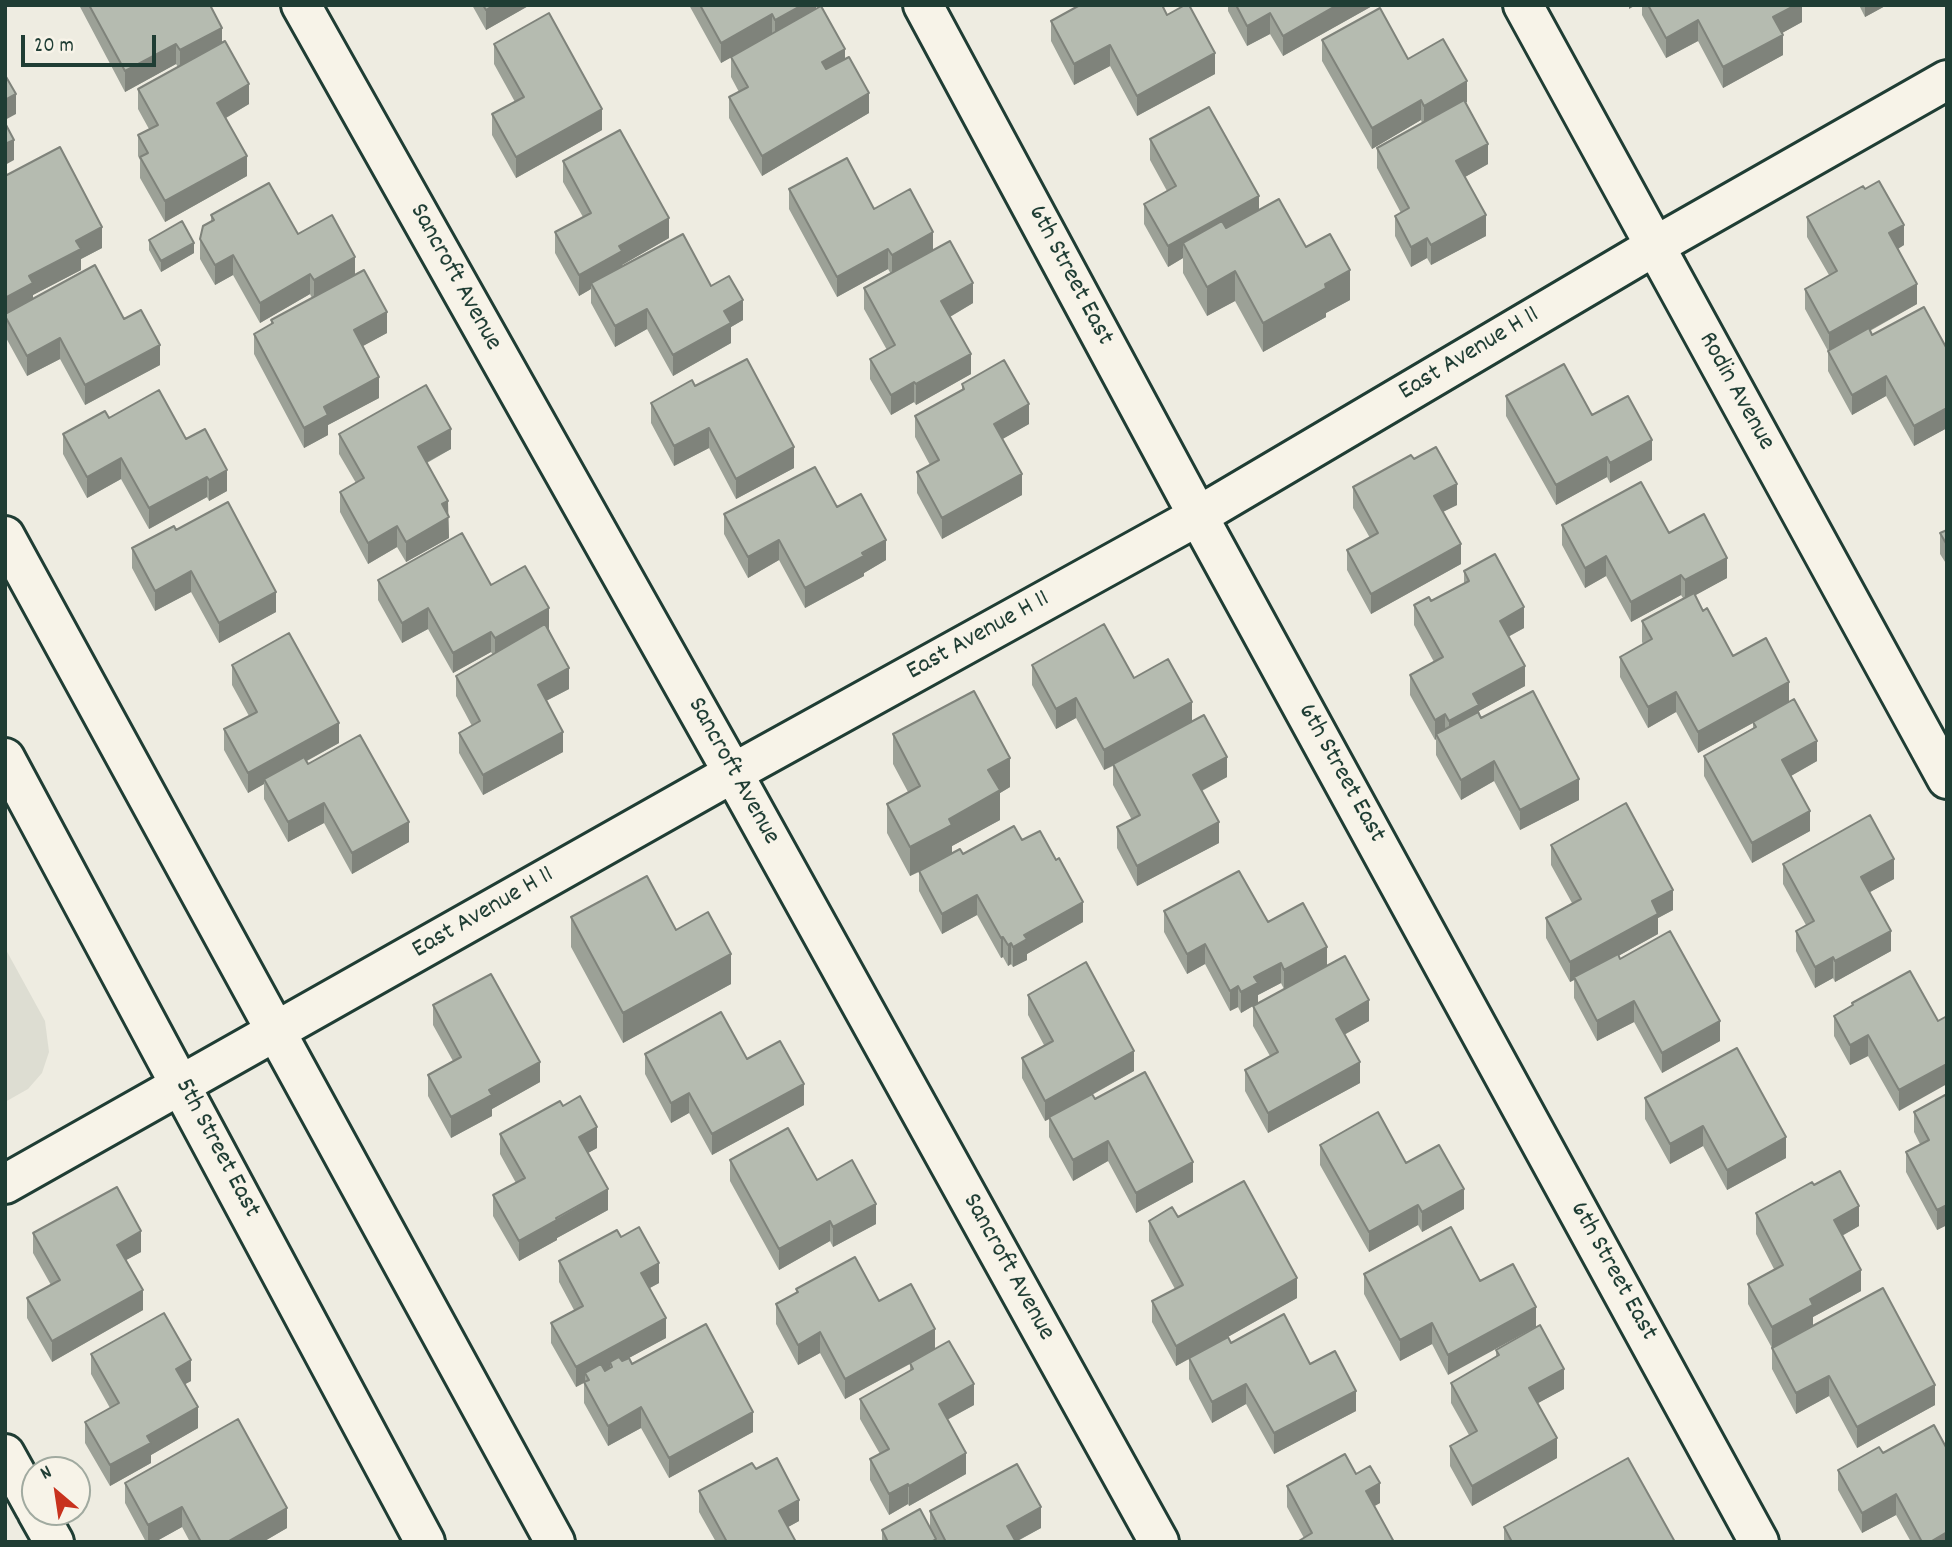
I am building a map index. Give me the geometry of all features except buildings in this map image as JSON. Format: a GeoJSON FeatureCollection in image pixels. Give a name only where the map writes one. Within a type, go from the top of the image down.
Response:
{"type":"FeatureCollection","features":[{"type":"Feature","properties":{"kind":"street","name":"Sancroft Avenue"},"geometry":{"type":"LineString","coordinates":[[301,5],[733,773],[1159,1542]]}},
{"type":"Feature","properties":{"kind":"street","name":"6th Street East"},"geometry":{"type":"LineString","coordinates":[[923,5],[1198,516],[1759,1542]]}},
{"type":"Feature","properties":{"kind":"street","name":"Rodin Avenue"},"geometry":{"type":"LineString","coordinates":[[1523,5],[1947,779]]}},
{"type":"Feature","properties":{"kind":"street","name":"East Avenue H 11"},"geometry":{"type":"LineString","coordinates":[[5,1184],[733,773],[1198,516],[1655,246],[1947,80]]}},
{"type":"Feature","properties":{"kind":"street"},"geometry":{"type":"LineString","coordinates":[[5,536],[555,1542]]}},
{"type":"Feature","properties":{"kind":"street","name":"5th Street East"},"geometry":{"type":"LineString","coordinates":[[5,758],[425,1542]]}},
{"type":"Feature","properties":{"kind":"street"},"geometry":{"type":"LineString","coordinates":[[5,1454],[21,1483]]}},
{"type":"Feature","properties":{"kind":"street"},"geometry":{"type":"LineString","coordinates":[[45,1526],[54,1542]]}},
{"type":"Feature","properties":{"kind":"shaded area"},"geometry":{"type":"Polygon","coordinates":[[[5,948],[45,1021],[49,1052],[42,1073],[28,1089],[5,1102],[5,948]]]}}]}
